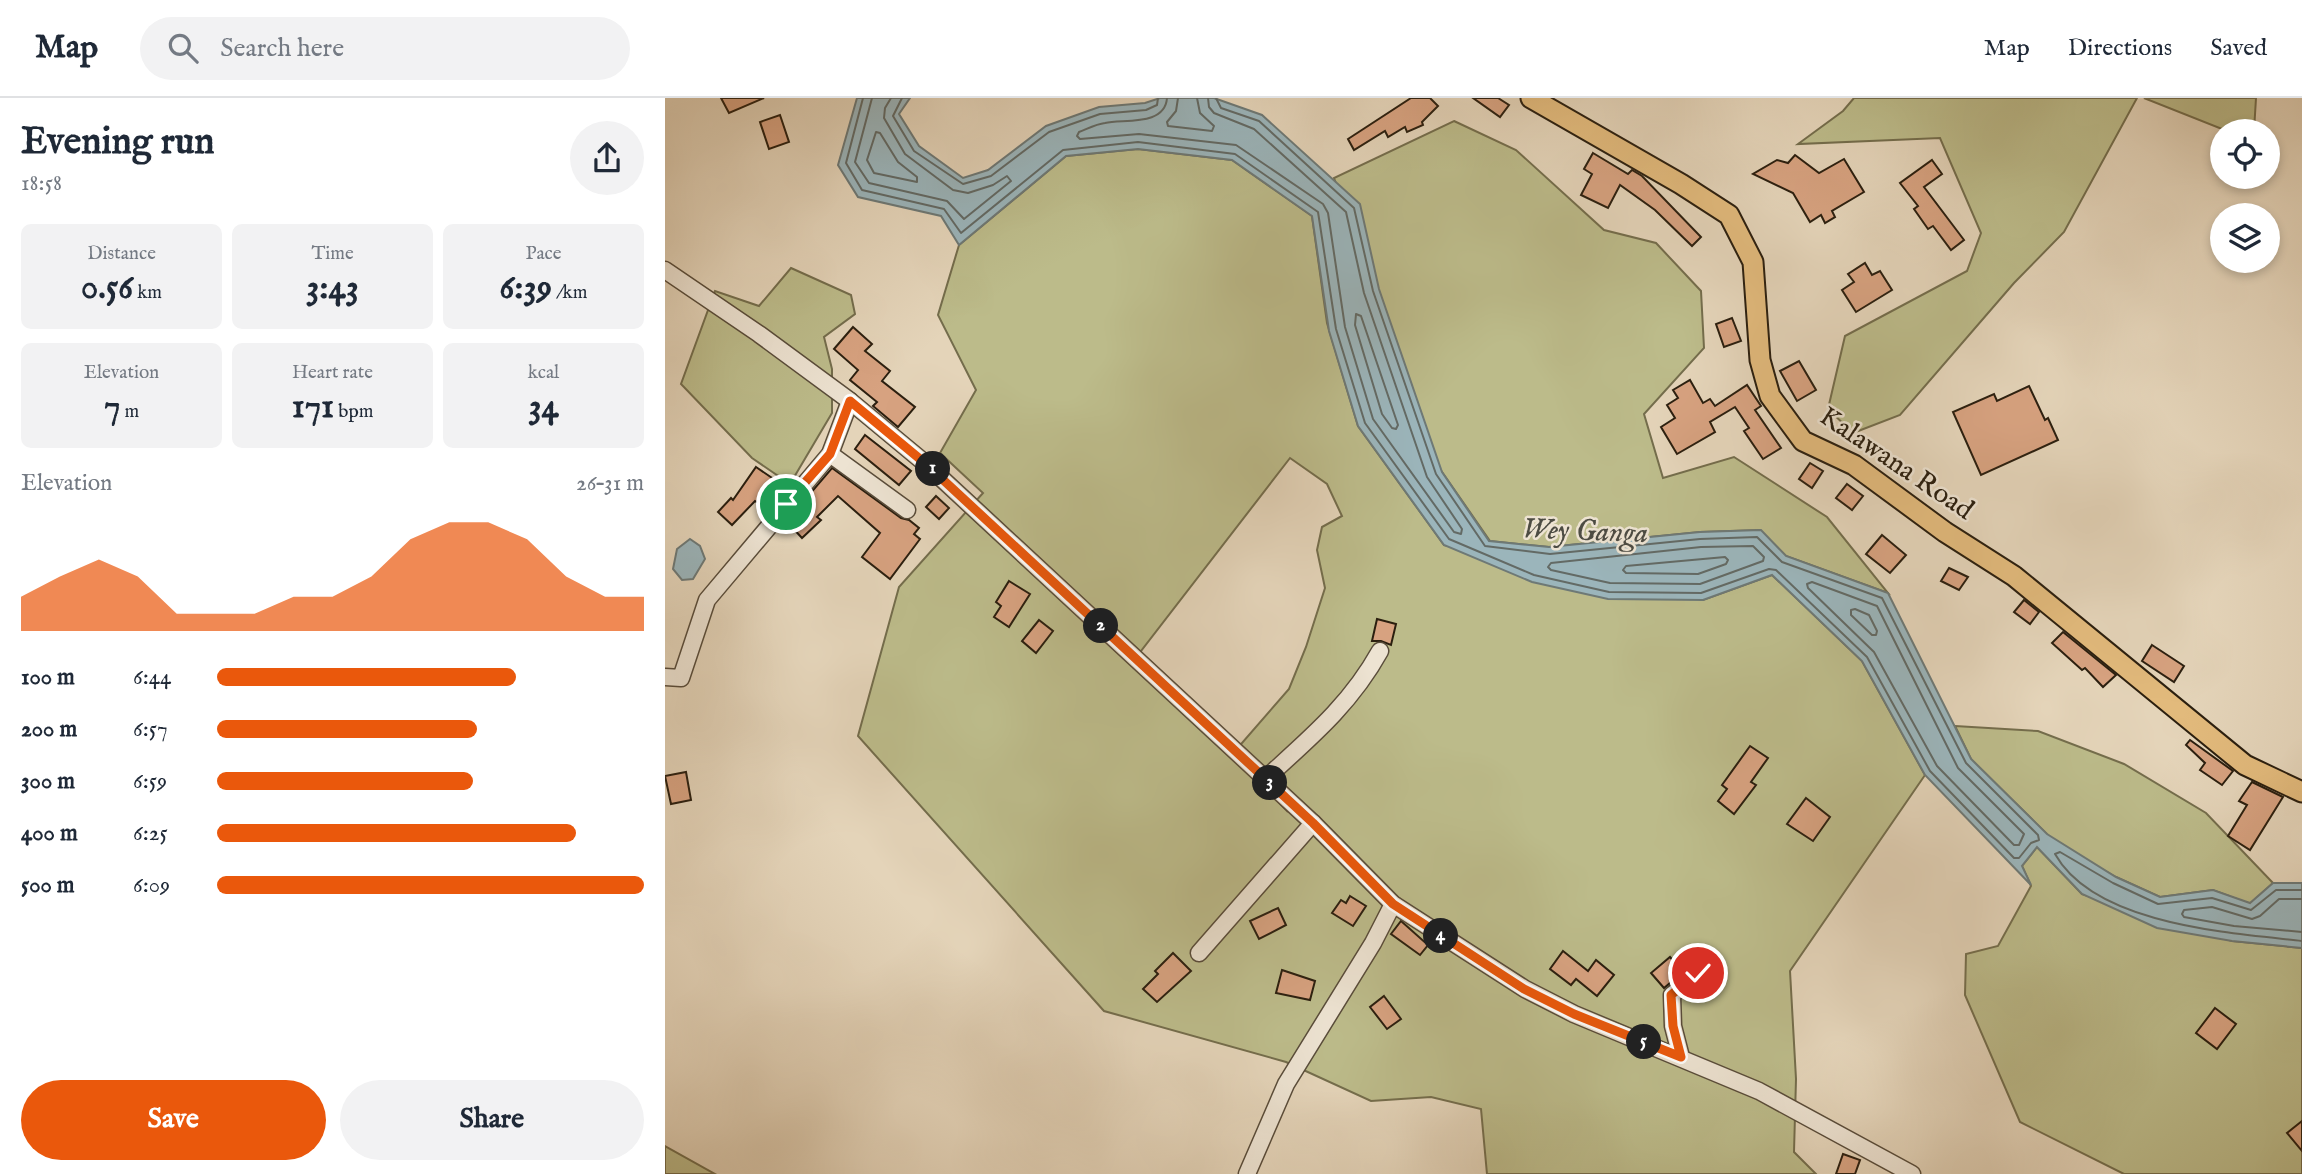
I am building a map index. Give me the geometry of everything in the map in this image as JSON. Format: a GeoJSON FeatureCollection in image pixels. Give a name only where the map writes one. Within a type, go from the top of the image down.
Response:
{"type":"FeatureCollection","features":[{"type":"Feature","properties":{"kind":"main road","name":"Kalawana Road"},"geometry":{"type":"LineString","coordinates":[[1531,98],[1681,184],[1729,215],[1753,262],[1760,360],[1770,396],[1803,441],[1854,465],[1945,532],[2014,576],[2245,765],[2302,792]]}},
{"type":"Feature","properties":{"kind":"street"},"geometry":{"type":"LineString","coordinates":[[665,270],[850,401],[926,464],[1313,823],[1393,904],[1524,989],[1574,1014],[1759,1091],[1912,1174]]}},
{"type":"Feature","properties":{"kind":"street"},"geometry":{"type":"LineString","coordinates":[[665,677],[681,678],[708,600],[830,454],[850,401]]}},
{"type":"Feature","properties":{"kind":"street"},"geometry":{"type":"LineString","coordinates":[[830,454],[907,510]]}},
{"type":"Feature","properties":{"kind":"street"},"geometry":{"type":"LineString","coordinates":[[1265,779],[1329,721],[1362,684],[1380,651]]}},
{"type":"Feature","properties":{"kind":"street"},"geometry":{"type":"LineString","coordinates":[[1199,953],[1313,823]]}},
{"type":"Feature","properties":{"kind":"street"},"geometry":{"type":"LineString","coordinates":[[1247,1174],[1286,1084],[1373,943],[1393,904]]}},
{"type":"Feature","properties":{"kind":"street"},"geometry":{"type":"LineString","coordinates":[[1681,1057],[1673,1026],[1671,995],[1698,973]]}},
{"type":"Feature","properties":{"kind":"shaded area"},"geometry":{"type":"Polygon","coordinates":[[[1854,98],[2137,98],[2064,232],[2014,283],[1900,415],[1853,433],[1828,409],[1845,336],[1967,271],[1981,233],[1940,138],[1798,144],[1843,111],[1854,98]]]}},
{"type":"Feature","properties":{"kind":"shaded area"},"geometry":{"type":"Polygon","coordinates":[[[2144,98],[2256,98],[2255,119],[2210,119],[2210,124],[2144,98]]]}},
{"type":"Feature","properties":{"kind":"shaded area"},"geometry":{"type":"Polygon","coordinates":[[[1454,121],[1516,150],[1604,230],[1656,243],[1701,291],[1704,348],[1644,414],[1663,478],[1734,457],[1827,517],[1888,593],[1786,556],[1760,530],[1700,532],[1549,547],[1490,541],[1440,469],[1334,178],[1454,121]]]}},
{"type":"Feature","properties":{"kind":"shaded area"},"geometry":{"type":"Polygon","coordinates":[[[1138,149],[1232,160],[1312,216],[1327,323],[1358,426],[1444,545],[1703,600],[1772,575],[1862,661],[1925,775],[1790,971],[1796,1079],[1794,1152],[1816,1174],[1487,1174],[1481,1109],[1431,1097],[1371,1101],[1286,1062],[1104,1011],[858,736],[899,587],[983,493],[940,453],[976,390],[938,315],[959,245],[1066,156],[1138,149]],[[1290,458],[1138,655],[1288,812],[1235,751],[1289,689],[1306,647],[1325,588],[1317,550],[1322,527],[1342,516],[1327,484],[1290,458]]]}},
{"type":"Feature","properties":{"kind":"shaded area"},"geometry":{"type":"Polygon","coordinates":[[[791,268],[851,295],[855,314],[824,337],[832,369],[832,413],[790,484],[752,458],[681,384],[715,291],[759,306],[791,268]]]}},
{"type":"Feature","properties":{"kind":"shaded area"},"geometry":{"type":"Polygon","coordinates":[[[1955,726],[2038,731],[2124,764],[2206,813],[2273,883],[2250,904],[2213,890],[2160,897],[2116,877],[2057,844],[1971,759],[1955,726]]]}},
{"type":"Feature","properties":{"kind":"shaded area"},"geometry":{"type":"Polygon","coordinates":[[[2037,847],[2082,894],[2232,941],[2302,948],[2302,1174],[2124,1174],[2020,1122],[1965,995],[1966,954],[1998,946],[2031,886],[2022,866],[2037,847]]]}},
{"type":"Feature","properties":{"kind":"shaded area"},"geometry":{"type":"Polygon","coordinates":[[[665,1146],[715,1174],[665,1174],[665,1146]]]}},
{"type":"Feature","properties":{"kind":"water"},"geometry":{"type":"Polygon","coordinates":[[[857,98],[910,98],[899,114],[919,146],[963,178],[988,170],[1046,126],[1099,107],[1145,103],[1160,98],[1214,98],[1262,115],[1360,204],[1379,289],[1442,472],[1489,541],[1549,547],[1700,532],[1761,530],[1786,556],[1888,593],[1971,759],[2047,834],[2116,877],[2160,897],[2213,890],[2250,903],[2273,883],[2302,883],[2302,948],[2232,941],[2157,928],[2082,894],[2037,847],[2022,866],[2031,885],[1925,775],[1862,661],[1772,575],[1703,600],[1608,599],[1532,582],[1444,545],[1358,426],[1329,331],[1312,216],[1232,160],[1138,149],[1066,156],[959,245],[941,216],[858,197],[838,165],[857,98]]]}},
{"type":"Feature","properties":{"kind":"water"},"geometry":{"type":"Polygon","coordinates":[[[690,539],[700,546],[705,559],[693,579],[682,580],[673,569],[677,549],[690,539]]]}},
{"type":"Feature","properties":{"kind":"building"},"geometry":{"type":"Polygon","coordinates":[[[721,98],[764,98],[729,113],[721,98]]]}},
{"type":"Feature","properties":{"kind":"building"},"geometry":{"type":"Polygon","coordinates":[[[1411,98],[1430,98],[1438,106],[1422,122],[1423,125],[1407,132],[1405,127],[1388,137],[1385,131],[1354,150],[1348,139],[1411,98]]]}},
{"type":"Feature","properties":{"kind":"building"},"geometry":{"type":"Polygon","coordinates":[[[1473,98],[1498,98],[1509,105],[1500,117],[1473,98]]]}},
{"type":"Feature","properties":{"kind":"building"},"geometry":{"type":"Polygon","coordinates":[[[780,115],[789,142],[769,149],[760,122],[780,115]]]}},
{"type":"Feature","properties":{"kind":"building"},"geometry":{"type":"Polygon","coordinates":[[[1593,153],[1628,174],[1632,170],[1642,176],[1701,237],[1692,246],[1655,210],[1620,185],[1608,208],[1581,195],[1592,174],[1584,169],[1593,153]]]}},
{"type":"Feature","properties":{"kind":"building"},"geometry":{"type":"Polygon","coordinates":[[[1795,155],[1819,173],[1844,159],[1864,192],[1832,211],[1835,217],[1825,223],[1821,215],[1810,222],[1793,193],[1753,174],[1777,160],[1788,163],[1795,155]]]}},
{"type":"Feature","properties":{"kind":"building"},"geometry":{"type":"Polygon","coordinates":[[[1932,160],[1942,174],[1924,187],[1964,240],[1951,250],[1933,226],[1928,229],[1914,209],[1918,206],[1900,183],[1932,160]]]}},
{"type":"Feature","properties":{"kind":"building"},"geometry":{"type":"Polygon","coordinates":[[[1865,263],[1872,275],[1880,271],[1892,290],[1856,312],[1842,290],[1854,282],[1848,274],[1865,263]]]}},
{"type":"Feature","properties":{"kind":"building"},"geometry":{"type":"Polygon","coordinates":[[[1732,318],[1741,341],[1724,347],[1716,324],[1732,318]]]}},
{"type":"Feature","properties":{"kind":"building"},"geometry":{"type":"Polygon","coordinates":[[[853,327],[872,344],[865,351],[890,371],[882,381],[915,407],[898,427],[873,406],[877,402],[850,380],[858,370],[834,349],[853,327]]]}},
{"type":"Feature","properties":{"kind":"building"},"geometry":{"type":"Polygon","coordinates":[[[1799,361],[1816,390],[1797,401],[1780,371],[1799,361]]]}},
{"type":"Feature","properties":{"kind":"building"},"geometry":{"type":"Polygon","coordinates":[[[1690,380],[1703,403],[1710,399],[1715,406],[1747,385],[1761,406],[1755,410],[1781,448],[1763,459],[1744,431],[1749,428],[1735,407],[1710,422],[1715,432],[1677,454],[1661,427],[1675,418],[1667,405],[1678,398],[1673,390],[1690,380]]]}},
{"type":"Feature","properties":{"kind":"building"},"geometry":{"type":"Polygon","coordinates":[[[2029,386],[2058,440],[1981,475],[1953,412],[1994,394],[1997,401],[2029,386]]]}},
{"type":"Feature","properties":{"kind":"building"},"geometry":{"type":"Polygon","coordinates":[[[865,435],[911,471],[899,485],[855,449],[865,435]]]}},
{"type":"Feature","properties":{"kind":"building"},"geometry":{"type":"Polygon","coordinates":[[[1810,463],[1823,471],[1812,488],[1799,479],[1810,463]]]}},
{"type":"Feature","properties":{"kind":"building"},"geometry":{"type":"Polygon","coordinates":[[[756,467],[778,482],[761,505],[755,501],[732,525],[718,512],[731,498],[733,500],[756,467]]]}},
{"type":"Feature","properties":{"kind":"building"},"geometry":{"type":"Polygon","coordinates":[[[832,468],[919,528],[914,534],[920,539],[890,579],[862,557],[880,533],[838,496],[817,517],[821,520],[802,538],[790,525],[795,521],[791,516],[832,468]]]}},
{"type":"Feature","properties":{"kind":"building"},"geometry":{"type":"Polygon","coordinates":[[[1847,484],[1863,496],[1852,510],[1836,498],[1847,484]]]}},
{"type":"Feature","properties":{"kind":"building"},"geometry":{"type":"Polygon","coordinates":[[[936,496],[949,508],[939,519],[926,507],[936,496]]]}},
{"type":"Feature","properties":{"kind":"building"},"geometry":{"type":"Polygon","coordinates":[[[1882,535],[1906,555],[1890,573],[1866,554],[1882,535]]]}},
{"type":"Feature","properties":{"kind":"building"},"geometry":{"type":"Polygon","coordinates":[[[1949,568],[1968,577],[1959,590],[1941,581],[1949,568]]]}},
{"type":"Feature","properties":{"kind":"building"},"geometry":{"type":"Polygon","coordinates":[[[1009,581],[1030,594],[1009,627],[994,617],[1001,606],[996,602],[1009,581]]]}},
{"type":"Feature","properties":{"kind":"building"},"geometry":{"type":"Polygon","coordinates":[[[2024,600],[2039,612],[2030,624],[2014,612],[2024,600]]]}},
{"type":"Feature","properties":{"kind":"building"},"geometry":{"type":"Polygon","coordinates":[[[1377,619],[1396,624],[1391,645],[1372,641],[1377,619]]]}},
{"type":"Feature","properties":{"kind":"building"},"geometry":{"type":"Polygon","coordinates":[[[1039,620],[1053,631],[1036,653],[1022,641],[1039,620]]]}},
{"type":"Feature","properties":{"kind":"building"},"geometry":{"type":"Polygon","coordinates":[[[2063,632],[2116,675],[2103,687],[2085,668],[2082,670],[2052,643],[2063,632]]]}},
{"type":"Feature","properties":{"kind":"building"},"geometry":{"type":"Polygon","coordinates":[[[2152,645],[2184,666],[2174,682],[2142,661],[2152,645]]]}},
{"type":"Feature","properties":{"kind":"building"},"geometry":{"type":"Polygon","coordinates":[[[2190,740],[2233,771],[2222,785],[2200,770],[2205,763],[2186,745],[2190,740]]]}},
{"type":"Feature","properties":{"kind":"building"},"geometry":{"type":"Polygon","coordinates":[[[1750,746],[1768,758],[1751,782],[1756,785],[1734,814],[1718,801],[1727,789],[1722,785],[1750,746]]]}},
{"type":"Feature","properties":{"kind":"building"},"geometry":{"type":"Polygon","coordinates":[[[686,772],[691,800],[671,804],[665,776],[686,772]]]}},
{"type":"Feature","properties":{"kind":"building"},"geometry":{"type":"Polygon","coordinates":[[[2252,782],[2283,797],[2250,850],[2228,836],[2247,805],[2239,801],[2252,782]]]}},
{"type":"Feature","properties":{"kind":"building"},"geometry":{"type":"Polygon","coordinates":[[[1806,798],[1830,817],[1813,841],[1787,824],[1806,798]]]}},
{"type":"Feature","properties":{"kind":"building"},"geometry":{"type":"Polygon","coordinates":[[[1350,896],[1366,906],[1353,926],[1332,913],[1341,900],[1346,903],[1350,896]]]}},
{"type":"Feature","properties":{"kind":"building"},"geometry":{"type":"Polygon","coordinates":[[[1278,908],[1286,925],[1259,939],[1250,921],[1278,908]]]}},
{"type":"Feature","properties":{"kind":"building"},"geometry":{"type":"Polygon","coordinates":[[[1401,921],[1428,945],[1420,955],[1391,934],[1401,921]]]}},
{"type":"Feature","properties":{"kind":"building"},"geometry":{"type":"Polygon","coordinates":[[[1563,951],[1588,971],[1596,960],[1614,975],[1597,996],[1576,979],[1571,985],[1550,969],[1563,951]]]}},
{"type":"Feature","properties":{"kind":"building"},"geometry":{"type":"Polygon","coordinates":[[[1173,953],[1191,971],[1157,1002],[1143,989],[1158,974],[1155,971],[1173,953]]]}},
{"type":"Feature","properties":{"kind":"building"},"geometry":{"type":"Polygon","coordinates":[[[1670,957],[1683,972],[1664,988],[1651,973],[1670,957]]]}},
{"type":"Feature","properties":{"kind":"building"},"geometry":{"type":"Polygon","coordinates":[[[1282,970],[1315,981],[1310,1000],[1276,993],[1282,970]]]}},
{"type":"Feature","properties":{"kind":"building"},"geometry":{"type":"Polygon","coordinates":[[[1384,996],[1401,1019],[1387,1029],[1370,1007],[1384,996]]]}},
{"type":"Feature","properties":{"kind":"building"},"geometry":{"type":"Polygon","coordinates":[[[2215,1008],[2236,1024],[2217,1049],[2196,1033],[2215,1008]]]}},
{"type":"Feature","properties":{"kind":"building"},"geometry":{"type":"Polygon","coordinates":[[[2302,1121],[2302,1151],[2287,1133],[2302,1121]]]}},
{"type":"Feature","properties":{"kind":"building"},"geometry":{"type":"Polygon","coordinates":[[[1843,1154],[1860,1160],[1855,1174],[1836,1174],[1843,1154]]]}},
{"type":"Feature","properties":{"kind":"route"},"geometry":{"type":"LineString","coordinates":[[786,504],[830,454],[850,401],[926,464],[1313,823],[1393,904],[1524,989],[1574,1014],[1681,1057],[1673,1026],[1671,995],[1698,973]]}},
{"type":"Feature","properties":{"kind":"water label","name":"Wey Ganga"},"geometry":{"type":"Point","coordinates":[1585,532]}}]}
